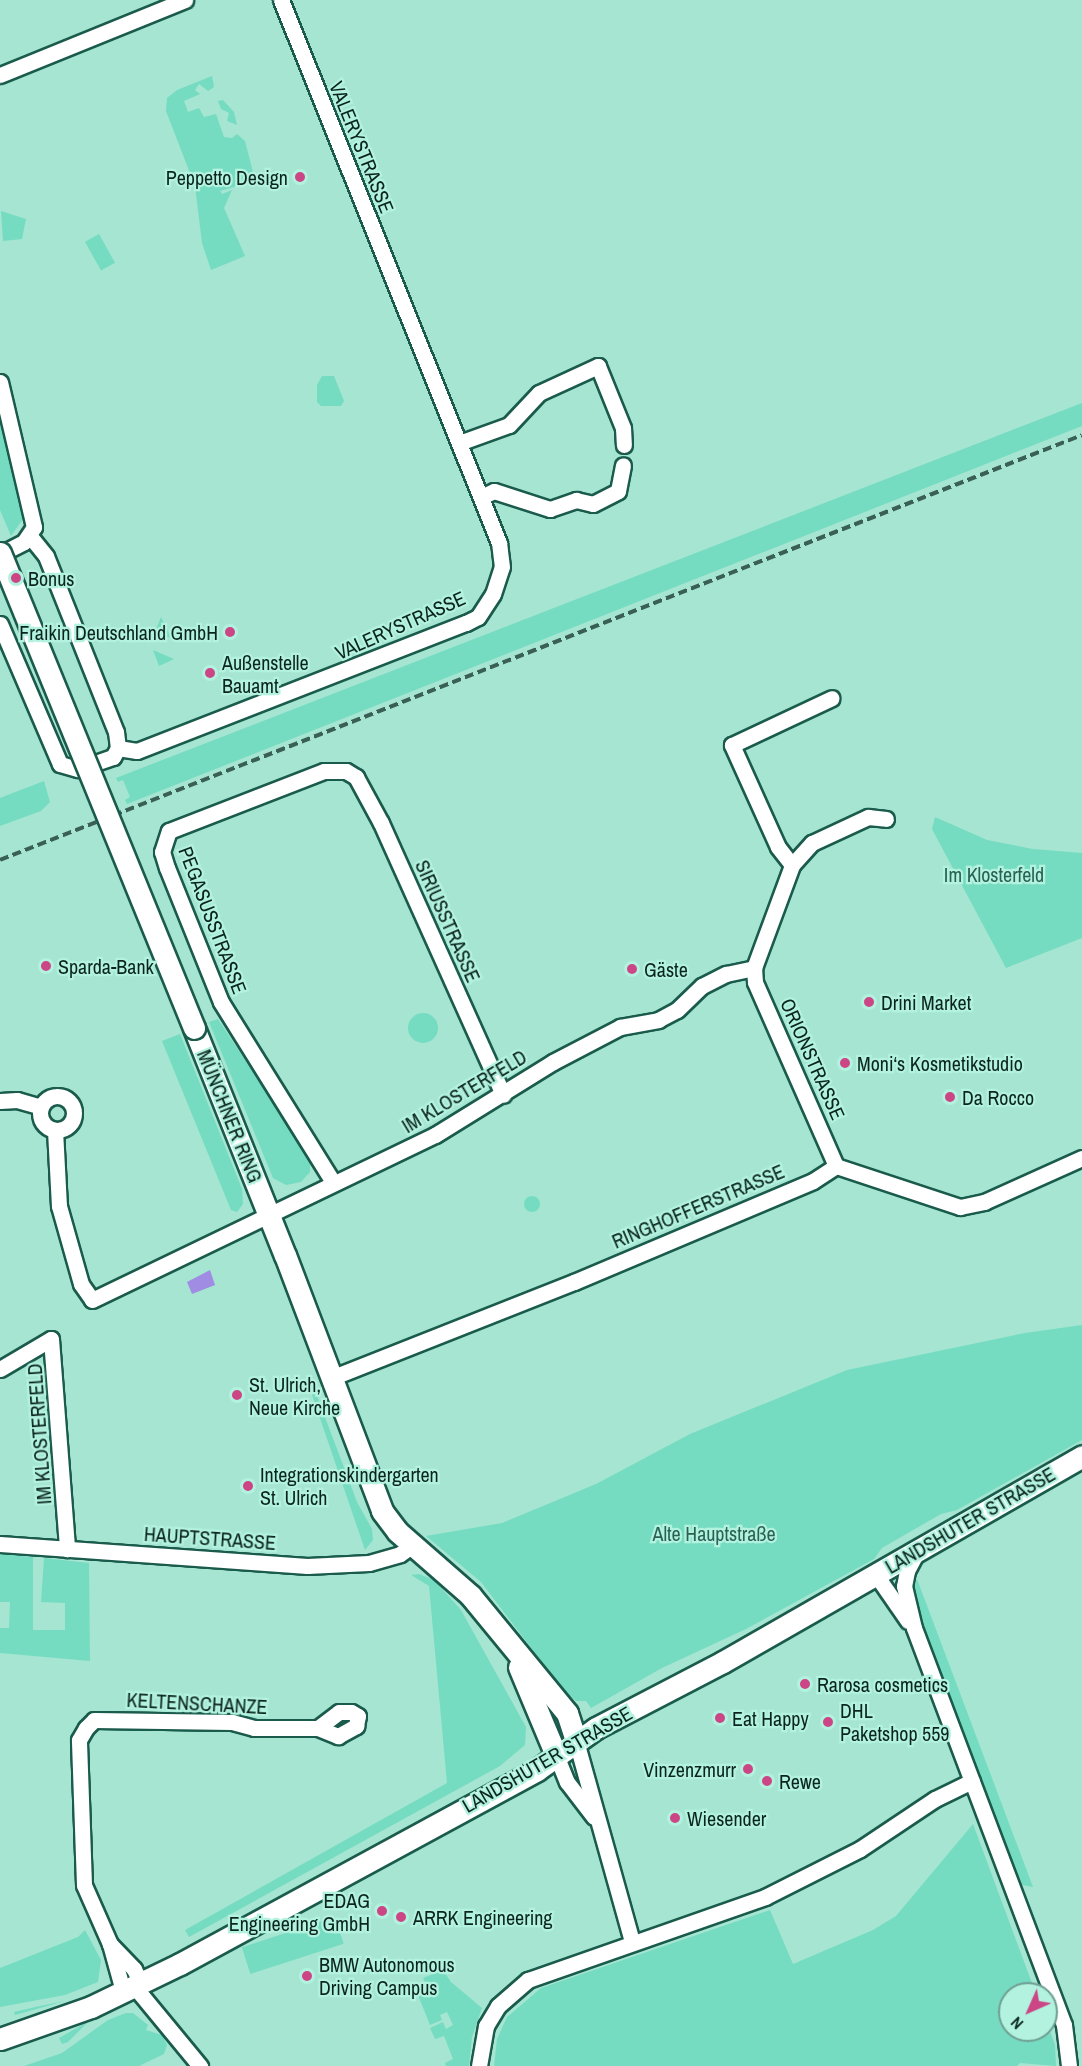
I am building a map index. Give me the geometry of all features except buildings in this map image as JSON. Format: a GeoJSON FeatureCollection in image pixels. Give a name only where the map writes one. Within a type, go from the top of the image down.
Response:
{"type":"FeatureCollection","features":[{"type":"Feature","properties":{"kind":"main road","name":"MÜNCHNER RING"},"geometry":{"type":"LineString","coordinates":[[0,553],[268,1212],[382,1511],[412,1545],[463,1587],[567,1713],[576,1741]]}},
{"type":"Feature","properties":{"kind":"main road","name":"LANDSHUTER STRASSE"},"geometry":{"type":"LineString","coordinates":[[0,2039],[132,1987],[537,1770],[576,1741],[876,1575],[1082,1456]]}},
{"type":"Feature","properties":{"kind":"main road","name":"MÜNCHNER RING"},"geometry":{"type":"LineString","coordinates":[[509,1645],[556,1755]]}},
{"type":"Feature","properties":{"kind":"street"},"geometry":{"type":"LineString","coordinates":[[0,75],[185,0]]}},
{"type":"Feature","properties":{"kind":"street","name":"VALERYSTRASSE"},"geometry":{"type":"LineString","coordinates":[[118,748],[137,751],[148,747],[327,680],[478,617],[493,594],[502,567],[499,543],[281,0]]}},
{"type":"Feature","properties":{"kind":"street"},"geometry":{"type":"LineString","coordinates":[[459,443],[509,425],[539,393],[598,366],[623,428],[624,445]]}},
{"type":"Feature","properties":{"kind":"street"},"geometry":{"type":"LineString","coordinates":[[0,382],[32,516],[30,536],[46,556],[118,748],[113,757],[78,770],[60,764],[0,624]]}},
{"type":"Feature","properties":{"kind":"street"},"geometry":{"type":"LineString","coordinates":[[481,497],[494,491],[550,508],[576,500],[592,504],[618,491],[622,465]]}},
{"type":"Feature","properties":{"kind":"street"},"geometry":{"type":"LineString","coordinates":[[0,553],[30,536]]}},
{"type":"Feature","properties":{"kind":"street"},"geometry":{"type":"LineString","coordinates":[[792,865],[778,847],[732,745],[832,698]]}},
{"type":"Feature","properties":{"kind":"street","name":"PEGASUSSTRASSE"},"geometry":{"type":"LineString","coordinates":[[333,1182],[221,1002],[162,852],[164,839],[178,826],[324,771],[346,771]]}},
{"type":"Feature","properties":{"kind":"street","name":"SIRIUSSTRASSE"},"geometry":{"type":"LineString","coordinates":[[346,771],[362,784],[381,823],[503,1095]]}},
{"type":"Feature","properties":{"kind":"street"},"geometry":{"type":"LineString","coordinates":[[754,968],[792,865],[812,843],[868,818],[886,819]]}},
{"type":"Feature","properties":{"kind":"street","name":"IM KLOSTERFELD"},"geometry":{"type":"LineString","coordinates":[[55,1130],[59,1206],[81,1284],[92,1300],[268,1212],[407,1149],[503,1095],[553,1062],[620,1027],[658,1020],[677,1010],[702,986],[726,974],[754,968]]}},
{"type":"Feature","properties":{"kind":"street","name":"ORIONSTRASSE"},"geometry":{"type":"LineString","coordinates":[[754,968],[755,982],[836,1166]]}},
{"type":"Feature","properties":{"kind":"street"},"geometry":{"type":"LineString","coordinates":[[58,1096],[73,1106],[69,1125],[55,1130],[43,1122],[41,1107],[48,1098],[58,1096]]}},
{"type":"Feature","properties":{"kind":"street"},"geometry":{"type":"LineString","coordinates":[[0,1101],[29,1102],[41,1107]]}},
{"type":"Feature","properties":{"kind":"street"},"geometry":{"type":"LineString","coordinates":[[836,1166],[960,1207],[984,1202],[1082,1158]]}},
{"type":"Feature","properties":{"kind":"street","name":"RINGHOFFERSTRASSE"},"geometry":{"type":"LineString","coordinates":[[331,1378],[574,1282],[813,1181],[836,1166]]}},
{"type":"Feature","properties":{"kind":"street","name":"IM KLOSTERFELD"},"geometry":{"type":"LineString","coordinates":[[0,1369],[51,1340],[67,1550]]}},
{"type":"Feature","properties":{"kind":"street","name":"HAUPTSTRASSE"},"geometry":{"type":"LineString","coordinates":[[0,1544],[339,1566],[400,1554],[412,1545]]}},
{"type":"Feature","properties":{"kind":"street"},"geometry":{"type":"LineString","coordinates":[[919,1549],[907,1570],[904,1586],[914,1628],[1064,2025],[1069,2066]]}},
{"type":"Feature","properties":{"kind":"street"},"geometry":{"type":"LineString","coordinates":[[876,1575],[914,1628]]}},
{"type":"Feature","properties":{"kind":"street","name":"KELTENSCHANZE"},"geometry":{"type":"LineString","coordinates":[[200,2066],[132,1987],[134,1969],[110,1944],[84,1884],[79,1740],[94,1720],[318,1728]]}},
{"type":"Feature","properties":{"kind":"street"},"geometry":{"type":"LineString","coordinates":[[576,1741],[632,1942]]}},
{"type":"Feature","properties":{"kind":"street"},"geometry":{"type":"LineString","coordinates":[[556,1755],[567,1782],[596,1819]]}},
{"type":"Feature","properties":{"kind":"street"},"geometry":{"type":"LineString","coordinates":[[479,2066],[481,2040],[498,2006],[517,1988],[542,1973],[765,1897],[860,1849],[935,1799],[972,1781]]}},
{"type":"Feature","properties":{"kind":"green space"},"geometry":{"type":"Polygon","coordinates":[[[212,76],[214,87],[208,91],[199,84],[195,90],[200,94],[184,101],[188,112],[199,108],[204,117],[216,114],[224,137],[232,138],[237,134],[245,141],[253,172],[252,182],[220,191],[222,194],[232,190],[224,208],[245,256],[211,270],[202,243],[195,186],[166,111],[167,98],[177,90],[212,76]]]}},
{"type":"Feature","properties":{"kind":"green space"},"geometry":{"type":"Polygon","coordinates":[[[223,100],[234,112],[237,125],[227,121],[229,113],[221,109],[218,101],[223,100]]]}},
{"type":"Feature","properties":{"kind":"green space"},"geometry":{"type":"Polygon","coordinates":[[[1,211],[26,219],[22,239],[3,241],[1,211]]]}},
{"type":"Feature","properties":{"kind":"green space"},"geometry":{"type":"Polygon","coordinates":[[[99,234],[115,263],[101,271],[85,242],[99,234]]]}},
{"type":"Feature","properties":{"kind":"green space"},"geometry":{"type":"Polygon","coordinates":[[[322,376],[334,376],[344,401],[341,406],[321,406],[317,402],[317,385],[322,376]]]}},
{"type":"Feature","properties":{"kind":"green space"},"geometry":{"type":"Polygon","coordinates":[[[1082,403],[1082,426],[127,804],[125,800],[130,797],[123,780],[118,782],[116,778],[1082,403]]]}},
{"type":"Feature","properties":{"kind":"green space"},"geometry":{"type":"Polygon","coordinates":[[[0,422],[23,519],[11,536],[0,510],[0,422]]]}},
{"type":"Feature","properties":{"kind":"green space"},"geometry":{"type":"Polygon","coordinates":[[[161,617],[171,638],[155,632],[161,617]]]}},
{"type":"Feature","properties":{"kind":"green space"},"geometry":{"type":"Polygon","coordinates":[[[153,650],[174,659],[159,666],[153,650]]]}},
{"type":"Feature","properties":{"kind":"green space"},"geometry":{"type":"Polygon","coordinates":[[[44,781],[50,802],[41,811],[0,826],[0,798],[44,781]]]}},
{"type":"Feature","properties":{"kind":"green space","name":"Im Klosterfeld"},"geometry":{"type":"Polygon","coordinates":[[[935,817],[987,840],[1033,849],[1082,853],[1082,938],[1006,968],[932,829],[935,817]]]}},
{"type":"Feature","properties":{"kind":"green space"},"geometry":{"type":"Polygon","coordinates":[[[423,1013],[434,1017],[438,1028],[434,1039],[423,1043],[412,1039],[408,1028],[412,1017],[423,1013]]]}},
{"type":"Feature","properties":{"kind":"green space"},"geometry":{"type":"Polygon","coordinates":[[[218,1019],[310,1158],[310,1172],[301,1182],[286,1185],[273,1178],[209,1022],[218,1019]]]}},
{"type":"Feature","properties":{"kind":"green space"},"geometry":{"type":"Polygon","coordinates":[[[180,1034],[242,1189],[243,1204],[237,1212],[231,1210],[162,1041],[180,1034]]]}},
{"type":"Feature","properties":{"kind":"green space"},"geometry":{"type":"Polygon","coordinates":[[[529,1196],[535,1196],[540,1204],[538,1210],[529,1212],[524,1207],[524,1201],[529,1196]]]}},
{"type":"Feature","properties":{"kind":"green space","name":"Alte Hauptstraße"},"geometry":{"type":"Polygon","coordinates":[[[1082,1325],[1082,1440],[957,1510],[941,1514],[882,1548],[874,1559],[746,1629],[662,1668],[591,1708],[586,1701],[576,1701],[563,1690],[481,1582],[426,1536],[502,1523],[596,1484],[690,1434],[847,1370],[1025,1333],[1082,1325]]]}},
{"type":"Feature","properties":{"kind":"green space"},"geometry":{"type":"Polygon","coordinates":[[[314,1388],[357,1502],[372,1529],[373,1540],[365,1550],[310,1389],[314,1388]]]}},
{"type":"Feature","properties":{"kind":"green space"},"geometry":{"type":"Polygon","coordinates":[[[0,1554],[33,1557],[33,1630],[65,1630],[65,1603],[41,1602],[44,1558],[89,1563],[90,1661],[0,1653],[0,1628],[9,1628],[10,1602],[0,1602],[0,1554]]]}},
{"type":"Feature","properties":{"kind":"green space"},"geometry":{"type":"Polygon","coordinates":[[[419,1574],[434,1580],[461,1610],[526,1727],[525,1745],[500,1766],[189,1937],[185,1930],[447,1783],[429,1586],[411,1575],[419,1574]]]}},
{"type":"Feature","properties":{"kind":"green space"},"geometry":{"type":"Polygon","coordinates":[[[917,1579],[1033,1887],[1022,1885],[913,1603],[916,1601],[913,1592],[917,1579]]]}},
{"type":"Feature","properties":{"kind":"green space"},"geometry":{"type":"Polygon","coordinates":[[[973,1824],[1032,1982],[998,1982],[998,2042],[1054,2042],[1056,2066],[1020,2063],[1017,2066],[494,2066],[497,2039],[507,2017],[541,1988],[770,1910],[793,1964],[873,1930],[896,1916],[973,1824]]]}},
{"type":"Feature","properties":{"kind":"green space"},"geometry":{"type":"Polygon","coordinates":[[[335,1917],[344,1944],[250,1974],[242,1947],[335,1917]]]}},
{"type":"Feature","properties":{"kind":"green space"},"geometry":{"type":"Polygon","coordinates":[[[85,1930],[101,1960],[98,1982],[65,1995],[0,2007],[0,1968],[78,1937],[85,1930]]]}},
{"type":"Feature","properties":{"kind":"green space"},"geometry":{"type":"Polygon","coordinates":[[[443,1970],[451,1982],[482,2008],[472,2037],[469,2066],[446,2066],[445,2063],[453,2059],[444,2036],[435,2039],[430,2028],[443,2022],[446,2029],[453,2025],[447,2012],[440,2015],[442,2020],[430,2025],[418,1995],[429,1991],[423,1978],[443,1970]]]}},
{"type":"Feature","properties":{"kind":"green space"},"geometry":{"type":"Polygon","coordinates":[[[65,2001],[15,2015],[14,2012],[40,2006],[65,2001]]]}},
{"type":"Feature","properties":{"kind":"green space"},"geometry":{"type":"Polygon","coordinates":[[[126,2013],[133,2013],[148,2025],[146,2030],[162,2035],[167,2045],[164,2054],[139,2066],[24,2066],[62,2053],[108,2020],[126,2013]]]}},
{"type":"Feature","properties":{"kind":"green space"},"geometry":{"type":"Polygon","coordinates":[[[89,2021],[68,2042],[62,2044],[59,2038],[89,2021]]]}},
{"type":"Feature","properties":{"kind":"shaded area"},"geometry":{"type":"Polygon","coordinates":[[[210,1270],[215,1285],[192,1294],[187,1282],[210,1270]]]}},
{"type":"Feature","properties":{"kind":"railway"},"geometry":{"type":"LineString","coordinates":[[0,860],[1082,435]]}},
{"type":"Feature","properties":{"kind":"place","name":"Peppetto Design"},"geometry":{"type":"Point","coordinates":[300,177]}},
{"type":"Feature","properties":{"kind":"place","name":"Bonus"},"geometry":{"type":"Point","coordinates":[16,578]}},
{"type":"Feature","properties":{"kind":"place","name":"Fraikin Deutschland GmbH"},"geometry":{"type":"Point","coordinates":[230,632]}},
{"type":"Feature","properties":{"kind":"place","name":"Außenstelle Bauamt"},"geometry":{"type":"Point","coordinates":[210,673]}},
{"type":"Feature","properties":{"kind":"place","name":"Sparda-Bank"},"geometry":{"type":"Point","coordinates":[46,966]}},
{"type":"Feature","properties":{"kind":"place","name":"Gäste"},"geometry":{"type":"Point","coordinates":[632,969]}},
{"type":"Feature","properties":{"kind":"place","name":"Drini Market"},"geometry":{"type":"Point","coordinates":[869,1002]}},
{"type":"Feature","properties":{"kind":"place","name":"Moni‘s Kosmetikstudio"},"geometry":{"type":"Point","coordinates":[845,1063]}},
{"type":"Feature","properties":{"kind":"place","name":"Da Rocco"},"geometry":{"type":"Point","coordinates":[950,1097]}},
{"type":"Feature","properties":{"kind":"place","name":"St. Ulrich, Neue Kirche"},"geometry":{"type":"Point","coordinates":[237,1395]}},
{"type":"Feature","properties":{"kind":"place","name":"Integrationskindergarten St. Ulrich"},"geometry":{"type":"Point","coordinates":[248,1486]}},
{"type":"Feature","properties":{"kind":"place","name":"Rarosa cosmetics"},"geometry":{"type":"Point","coordinates":[805,1684]}},
{"type":"Feature","properties":{"kind":"place","name":"Eat Happy"},"geometry":{"type":"Point","coordinates":[720,1718]}},
{"type":"Feature","properties":{"kind":"place","name":"DHL Paketshop 559"},"geometry":{"type":"Point","coordinates":[828,1722]}},
{"type":"Feature","properties":{"kind":"place","name":"Vinzenzmurr"},"geometry":{"type":"Point","coordinates":[748,1769]}},
{"type":"Feature","properties":{"kind":"place","name":"Rewe"},"geometry":{"type":"Point","coordinates":[767,1781]}},
{"type":"Feature","properties":{"kind":"place","name":"Wiesender"},"geometry":{"type":"Point","coordinates":[675,1818]}},
{"type":"Feature","properties":{"kind":"place","name":"EDAG Engineering GmbH"},"geometry":{"type":"Point","coordinates":[382,1911]}},
{"type":"Feature","properties":{"kind":"place","name":"ARRK Engineering"},"geometry":{"type":"Point","coordinates":[401,1917]}},
{"type":"Feature","properties":{"kind":"place","name":"BMW Autonomous Driving Campus"},"geometry":{"type":"Point","coordinates":[307,1976]}}]}
